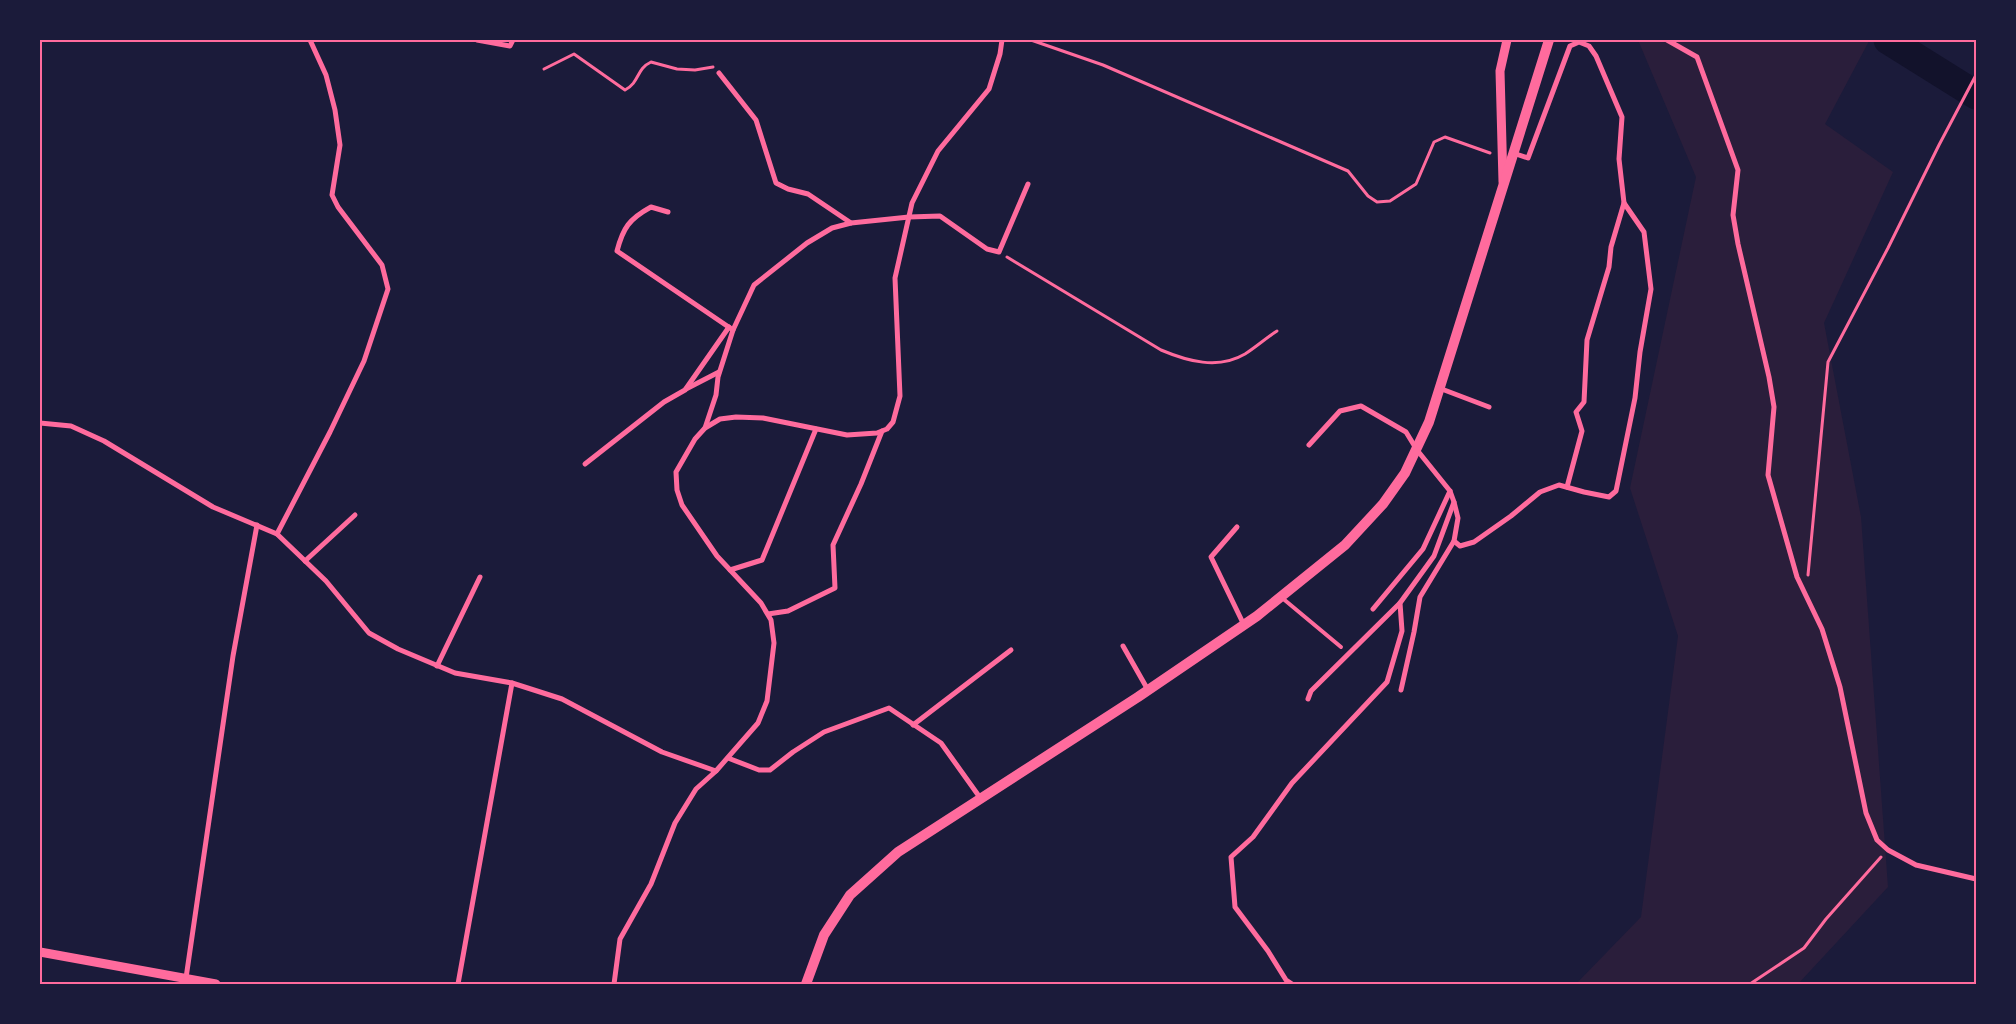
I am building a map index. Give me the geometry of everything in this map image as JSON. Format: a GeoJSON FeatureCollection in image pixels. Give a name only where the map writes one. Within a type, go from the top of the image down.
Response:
{"type":"FeatureCollection","features":[{"type":"Feature","properties":{"kind":"main road"},"geometry":{"type":"LineString","coordinates":[[806,984],[824,935],[850,895],[898,852],[1148,690],[1244,625],[1345,544],[1382,504],[1405,473],[1429,422],[1549,40]]}},
{"type":"Feature","properties":{"kind":"street"},"geometry":{"type":"LineString","coordinates":[[277,534],[330,432],[364,361],[388,289],[382,264],[338,207],[332,195],[340,145],[335,110],[326,76],[310,40]]}},
{"type":"Feature","properties":{"kind":"street"},"geometry":{"type":"LineString","coordinates":[[478,40],[510,46],[513,40]]}},
{"type":"Feature","properties":{"kind":"street"},"geometry":{"type":"LineString","coordinates":[[705,428],[720,419],[736,417],[763,418],[847,435],[876,433],[882,431],[893,422],[900,396],[895,278],[912,203],[938,151],[989,89],[1000,54],[1002,40]]}},
{"type":"Feature","properties":{"kind":"street"},"geometry":{"type":"LineString","coordinates":[[1503,182],[1500,71],[1507,40]]}},
{"type":"Feature","properties":{"kind":"street"},"geometry":{"type":"LineString","coordinates":[[1667,40],[1697,57],[1738,170],[1733,214],[1774,407],[1768,475],[1797,577],[1822,629],[1840,687],[1866,813],[1877,840],[1888,850],[1916,865],[1976,879]]}},
{"type":"Feature","properties":{"kind":"street"},"geometry":{"type":"LineString","coordinates":[[1513,153],[1528,158],[1570,46],[1579,42],[1589,46],[1596,56],[1622,117],[1619,159],[1624,203],[1611,247],[1609,267],[1587,340],[1584,402],[1576,412],[1582,432],[1567,487]]}},
{"type":"Feature","properties":{"kind":"street"},"geometry":{"type":"LineString","coordinates":[[719,73],[756,120],[776,184],[808,194],[851,223]]}},
{"type":"Feature","properties":{"kind":"street"},"geometry":{"type":"LineString","coordinates":[[685,390],[731,328],[754,285],[807,242],[832,228],[851,223],[940,216],[987,249],[999,252],[1028,184]]}},
{"type":"Feature","properties":{"kind":"street"},"geometry":{"type":"LineString","coordinates":[[1454,541],[1460,546],[1474,542],[1511,516],[1540,492],[1560,484],[1610,497],[1616,491],[1635,398],[1640,352],[1651,289],[1644,232],[1624,203]]}},
{"type":"Feature","properties":{"kind":"street"},"geometry":{"type":"LineString","coordinates":[[668,212],[651,207],[634,216],[621,236],[617,252],[731,328]]}},
{"type":"Feature","properties":{"kind":"street"},"geometry":{"type":"LineString","coordinates":[[614,984],[620,939],[651,884],[675,823],[696,789],[716,771],[758,723],[766,701],[774,643],[772,620],[761,603],[717,556],[682,505],[677,490],[676,472],[687,451],[705,428],[716,395],[719,372],[731,328]]}},
{"type":"Feature","properties":{"kind":"street"},"geometry":{"type":"LineString","coordinates":[[585,464],[664,402],[719,372]]}},
{"type":"Feature","properties":{"kind":"street"},"geometry":{"type":"LineString","coordinates":[[1439,388],[1489,407]]}},
{"type":"Feature","properties":{"kind":"street"},"geometry":{"type":"LineString","coordinates":[[1309,445],[1340,411],[1361,406],[1406,432],[1417,450],[1450,491],[1458,518],[1454,541],[1420,597],[1401,690]]}},
{"type":"Feature","properties":{"kind":"street"},"geometry":{"type":"LineString","coordinates":[[40,423],[71,426],[104,441],[214,507],[277,534],[326,581],[369,633],[398,649],[455,673],[512,683],[562,700],[662,752],[716,771]]}},
{"type":"Feature","properties":{"kind":"street"},"geometry":{"type":"LineString","coordinates":[[730,570],[762,560],[816,429]]}},
{"type":"Feature","properties":{"kind":"street"},"geometry":{"type":"LineString","coordinates":[[768,614],[788,611],[834,588],[833,545],[861,484],[882,431]]}},
{"type":"Feature","properties":{"kind":"street"},"geometry":{"type":"LineString","coordinates":[[1373,609],[1423,549],[1450,491]]}},
{"type":"Feature","properties":{"kind":"street"},"geometry":{"type":"LineString","coordinates":[[1308,699],[1311,691],[1400,602],[1434,556],[1454,502]]}},
{"type":"Feature","properties":{"kind":"street"},"geometry":{"type":"LineString","coordinates":[[305,561],[355,515]]}},
{"type":"Feature","properties":{"kind":"street"},"geometry":{"type":"LineString","coordinates":[[186,978],[233,656],[257,525]]}},
{"type":"Feature","properties":{"kind":"street"},"geometry":{"type":"LineString","coordinates":[[1237,527],[1211,557],[1244,625]]}},
{"type":"Feature","properties":{"kind":"street"},"geometry":{"type":"LineString","coordinates":[[437,666],[480,577]]}},
{"type":"Feature","properties":{"kind":"street"},"geometry":{"type":"LineString","coordinates":[[1292,984],[1286,980],[1268,951],[1236,907],[1231,857],[1253,837],[1292,783],[1387,682],[1402,631],[1400,602]]}},
{"type":"Feature","properties":{"kind":"street"},"geometry":{"type":"LineString","coordinates":[[1123,646],[1148,690]]}},
{"type":"Feature","properties":{"kind":"street"},"geometry":{"type":"LineString","coordinates":[[913,725],[1011,650]]}},
{"type":"Feature","properties":{"kind":"street"},"geometry":{"type":"LineString","coordinates":[[458,984],[512,683]]}},
{"type":"Feature","properties":{"kind":"street"},"geometry":{"type":"LineString","coordinates":[[728,758],[759,770],[770,770],[824,732],[889,708],[941,743],[981,799]]}},
{"type":"Feature","properties":{"kind":"street"},"geometry":{"type":"LineString","coordinates":[[40,952],[216,984]]}},
{"type":"Feature","properties":{"kind":"lane"},"geometry":{"type":"LineString","coordinates":[[1281,596],[1341,647]]}},
{"type":"Feature","properties":{"kind":"path"},"geometry":{"type":"LineString","coordinates":[[1030,40],[1103,65],[1348,171],[1368,196],[1377,202],[1390,201],[1416,184],[1434,142],[1445,137],[1502,157]]}},
{"type":"Feature","properties":{"kind":"path"},"geometry":{"type":"LineString","coordinates":[[544,69],[574,54],[625,90],[632,86],[644,65],[651,62],[677,69],[695,70],[709,66],[715,67],[719,73]]}},
{"type":"Feature","properties":{"kind":"path"},"geometry":{"type":"LineString","coordinates":[[1806,596],[1828,362],[1976,75]]}},
{"type":"Feature","properties":{"kind":"path"},"geometry":{"type":"LineString","coordinates":[[999,252],[1161,350],[1181,359],[1200,363],[1223,362],[1243,355],[1277,331]]}},
{"type":"Feature","properties":{"kind":"path"},"geometry":{"type":"LineString","coordinates":[[1750,984],[1804,948],[1863,876],[1888,850]]}},
{"type":"Feature","properties":{"kind":"shaded area"},"geometry":{"type":"Polygon","coordinates":[[[1638,40],[1868,40],[1825,124],[1893,172],[1824,323],[1861,517],[1888,887],[1798,984],[1576,984],[1641,917],[1678,636],[1630,488],[1696,177],[1638,40]]]}},
{"type":"Feature","properties":{"kind":"waterway"},"geometry":{"type":"LineString","coordinates":[[1888,40],[1976,95]]}}]}
